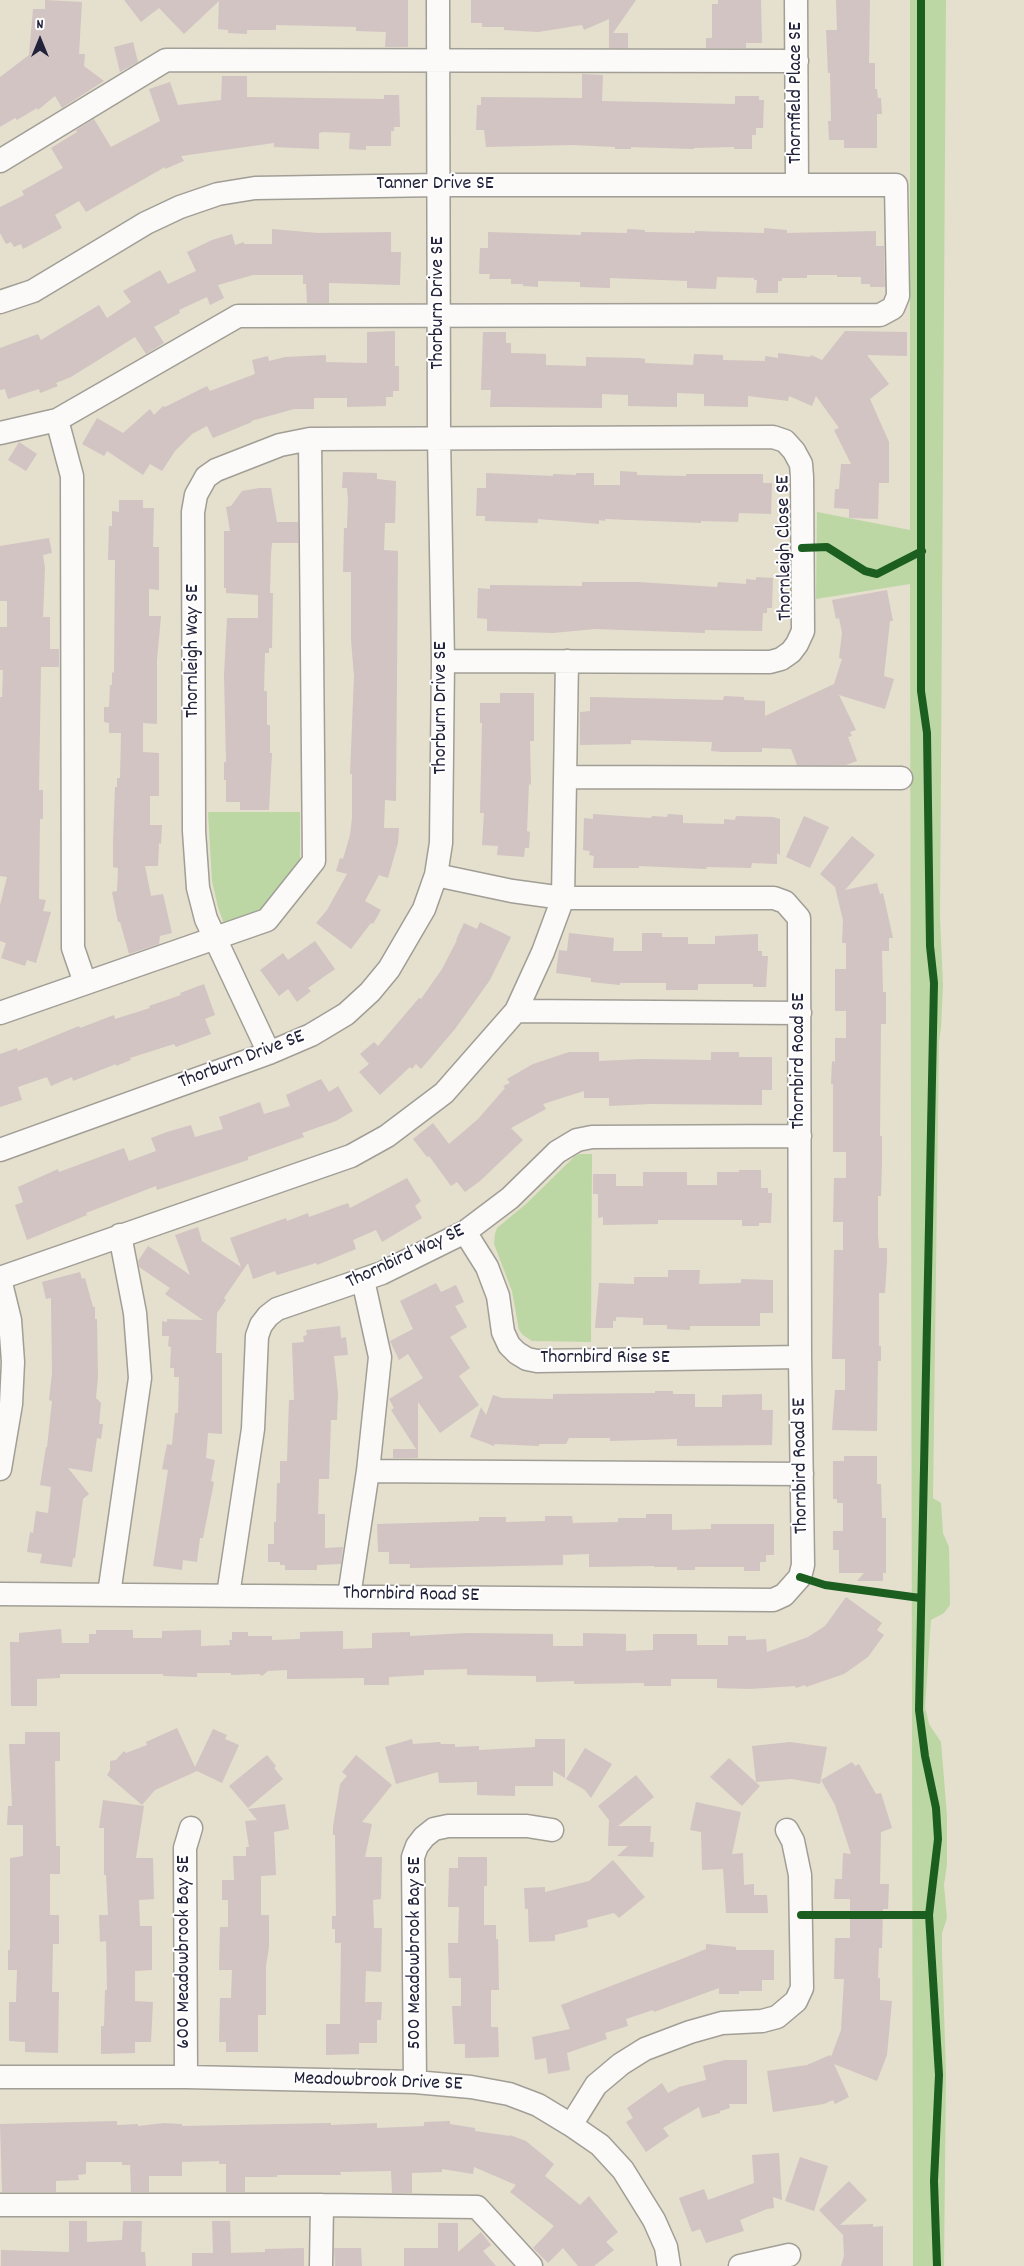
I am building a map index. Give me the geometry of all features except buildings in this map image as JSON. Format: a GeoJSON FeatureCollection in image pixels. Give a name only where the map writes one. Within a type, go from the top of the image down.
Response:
{"type":"FeatureCollection","features":[{"type":"Feature","properties":{"kind":"street","name":"Thorburn Drive SE"},"geometry":{"type":"LineString","coordinates":[[0,1150],[269,1053],[311,1035],[346,1014],[370,992],[388,969],[424,909],[436,875],[441,843],[443,661],[439,437],[438,0]]}},
{"type":"Feature","properties":{"kind":"street","name":"Thornfield Place SE"},"geometry":{"type":"LineString","coordinates":[[796,0],[797,185]]}},
{"type":"Feature","properties":{"kind":"street"},"geometry":{"type":"LineString","coordinates":[[0,161],[166,60],[796,60]]}},
{"type":"Feature","properties":{"kind":"street","name":"Tanner Drive SE"},"geometry":{"type":"LineString","coordinates":[[0,302],[33,291],[146,223],[180,207],[218,194],[255,188],[438,185],[896,185],[898,296],[893,308],[880,315],[439,316]]}},
{"type":"Feature","properties":{"kind":"street"},"geometry":{"type":"LineString","coordinates":[[0,433],[57,420],[238,316],[439,316]]}},
{"type":"Feature","properties":{"kind":"street"},"geometry":{"type":"LineString","coordinates":[[57,420],[72,476],[73,948],[85,983]]}},
{"type":"Feature","properties":{"kind":"street","name":"Thornleigh Way SE"},"geometry":{"type":"LineString","coordinates":[[269,1053],[206,919],[200,896],[195,859],[193,512],[196,495],[206,477],[216,470],[280,445],[310,439],[439,437]]}},
{"type":"Feature","properties":{"kind":"street","name":"Thornleigh Close SE"},"geometry":{"type":"LineString","coordinates":[[439,437],[773,437],[785,441],[794,451],[801,464],[802,477],[803,631],[791,652],[781,659],[770,662],[443,661]]}},
{"type":"Feature","properties":{"kind":"street"},"geometry":{"type":"LineString","coordinates":[[0,1012],[267,920],[314,861],[310,439]]}},
{"type":"Feature","properties":{"kind":"street"},"geometry":{"type":"LineString","coordinates":[[0,1469],[2,1441],[11,1404],[13,1362],[10,1320],[0,1278],[351,1156],[387,1136],[444,1093],[516,1012],[543,952],[563,898],[567,661]]}},
{"type":"Feature","properties":{"kind":"street"},"geometry":{"type":"LineString","coordinates":[[565,778],[901,778]]}},
{"type":"Feature","properties":{"kind":"street","name":"Thornbird Road SE"},"geometry":{"type":"LineString","coordinates":[[0,1594],[773,1600],[784,1595],[800,1577],[803,1565],[800,1357],[799,918],[785,902],[774,898],[563,898],[512,891],[436,875]]}},
{"type":"Feature","properties":{"kind":"street"},"geometry":{"type":"LineString","coordinates":[[516,1012],[800,1013]]}},
{"type":"Feature","properties":{"kind":"street","name":"Thornbird Way SE"},"geometry":{"type":"LineString","coordinates":[[228,1595],[253,1428],[256,1346],[261,1325],[277,1309],[363,1280],[466,1232],[510,1198],[557,1152],[577,1140],[592,1137],[800,1136]]}},
{"type":"Feature","properties":{"kind":"street","name":"Thornbird Rise SE"},"geometry":{"type":"LineString","coordinates":[[466,1232],[487,1267],[498,1296],[503,1332],[509,1345],[527,1359],[537,1361],[800,1357]]}},
{"type":"Feature","properties":{"kind":"street"},"geometry":{"type":"LineString","coordinates":[[109,1594],[140,1378],[135,1313],[120,1235]]}},
{"type":"Feature","properties":{"kind":"street"},"geometry":{"type":"LineString","coordinates":[[349,1596],[368,1471],[380,1358],[363,1280]]}},
{"type":"Feature","properties":{"kind":"street"},"geometry":{"type":"LineString","coordinates":[[368,1471],[802,1474]]}},
{"type":"Feature","properties":{"kind":"street","name":"500 Meadowbrook Bay SE"},"geometry":{"type":"LineString","coordinates":[[416,2082],[413,1857],[417,1846],[434,1829],[448,1826],[527,1826],[552,1830]]}},
{"type":"Feature","properties":{"kind":"street","name":"600 Meadowbrook Bay SE"},"geometry":{"type":"LineString","coordinates":[[186,2077],[185,1848],[191,1828]]}},
{"type":"Feature","properties":{"kind":"street"},"geometry":{"type":"LineString","coordinates":[[571,2125],[596,2085],[621,2064],[645,2049],[690,2032],[722,2023],[762,2021],[777,2017],[796,2001],[802,1988],[800,1875],[793,1841],[787,1830]]}},
{"type":"Feature","properties":{"kind":"street","name":"Meadowbrook Drive SE"},"geometry":{"type":"LineString","coordinates":[[0,2078],[186,2077],[416,2082],[471,2087],[509,2094],[538,2105],[600,2145],[623,2170],[638,2191],[666,2247],[669,2266]]}},
{"type":"Feature","properties":{"kind":"street"},"geometry":{"type":"LineString","coordinates":[[0,2205],[477,2207],[531,2266]]}},
{"type":"Feature","properties":{"kind":"street"},"geometry":{"type":"LineString","coordinates":[[321,2266],[322,2205]]}},
{"type":"Feature","properties":{"kind":"street"},"geometry":{"type":"LineString","coordinates":[[740,2266],[789,2255]]}},
{"type":"Feature","properties":{"kind":"green space"},"geometry":{"type":"Polygon","coordinates":[[[910,0],[946,0],[940,918],[943,985],[939,1041],[933,1498],[941,1503],[943,1533],[949,1547],[950,1605],[944,1613],[931,1620],[925,1707],[929,1724],[941,1742],[947,1816],[947,1864],[944,1885],[947,1918],[942,1933],[946,2071],[944,2266],[913,2266],[910,584],[816,599],[817,512],[910,530],[910,0]]]}},
{"type":"Feature","properties":{"kind":"green space"},"geometry":{"type":"Polygon","coordinates":[[[208,812],[300,812],[300,863],[264,914],[225,927],[212,881],[208,812]]]}},
{"type":"Feature","properties":{"kind":"green space"},"geometry":{"type":"Polygon","coordinates":[[[592,1154],[591,1342],[532,1341],[519,1330],[512,1291],[494,1244],[495,1234],[497,1228],[526,1204],[575,1156],[592,1154]]]}},
{"type":"Feature","properties":{"kind":"cycle path"},"geometry":{"type":"LineString","coordinates":[[921,0],[921,691],[927,733],[930,946],[934,983],[919,1710],[925,1756],[936,1808],[938,1839],[929,1915],[939,2075],[934,2181],[937,2266]]}},
{"type":"Feature","properties":{"kind":"cycle path"},"geometry":{"type":"LineString","coordinates":[[802,548],[827,547],[865,571],[877,574],[922,551]]}},
{"type":"Feature","properties":{"kind":"cycle path"},"geometry":{"type":"LineString","coordinates":[[800,1577],[825,1585],[920,1598]]}},
{"type":"Feature","properties":{"kind":"cycle path"},"geometry":{"type":"LineString","coordinates":[[801,1915],[929,1915]]}}]}
